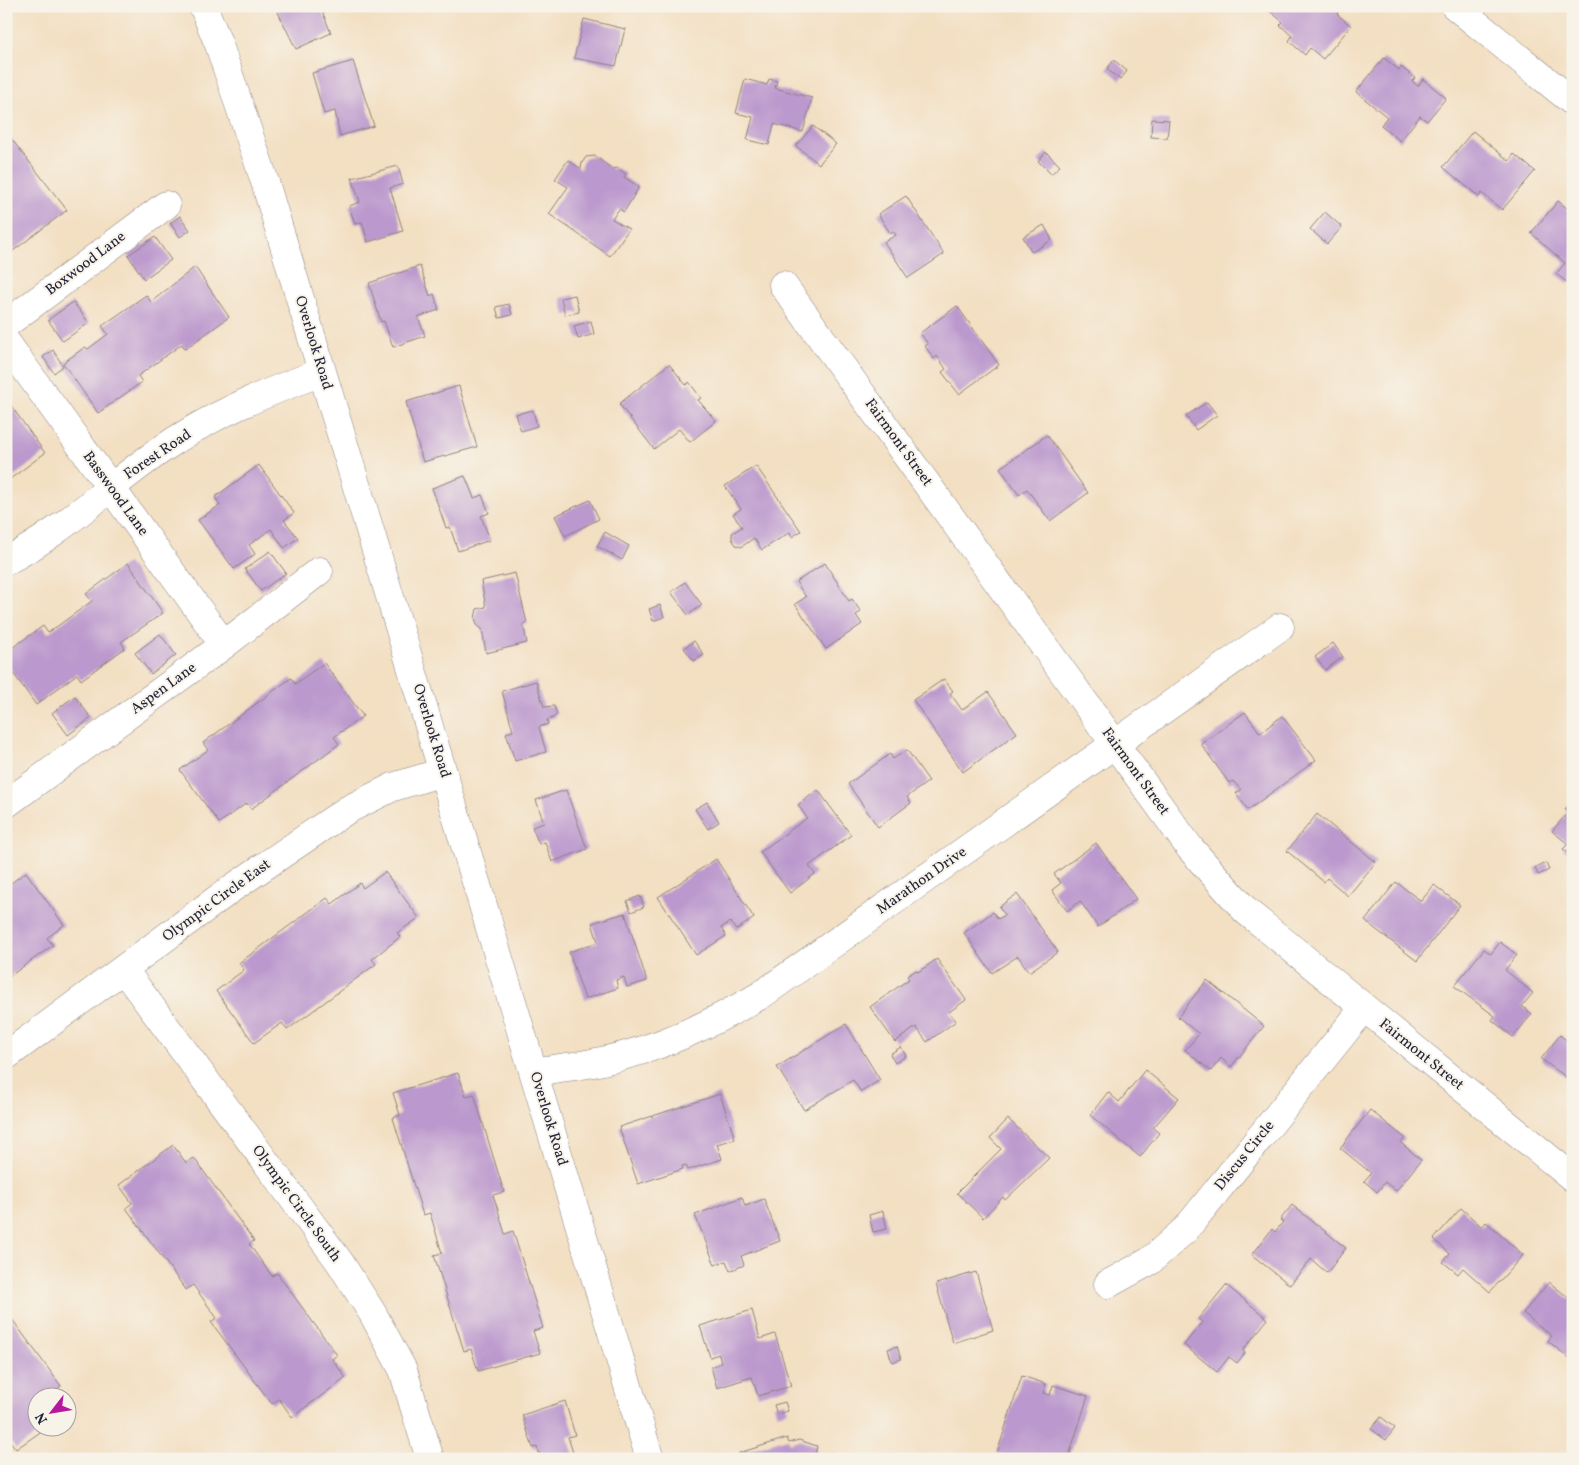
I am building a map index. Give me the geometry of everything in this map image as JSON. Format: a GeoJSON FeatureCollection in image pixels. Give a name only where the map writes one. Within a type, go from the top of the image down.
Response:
{"type":"FeatureCollection","features":[{"type":"Feature","properties":{"kind":"street","name":"Overlook Road"},"geometry":{"type":"LineString","coordinates":[[203,6],[219,45],[264,179],[650,1459]]}},
{"type":"Feature","properties":{"kind":"street"},"geometry":{"type":"LineString","coordinates":[[1455,6],[1573,102]]}},
{"type":"Feature","properties":{"kind":"street","name":"Boxwood Lane"},"geometry":{"type":"LineString","coordinates":[[6,324],[166,205]]}},
{"type":"Feature","properties":{"kind":"street","name":"Fairmont Street"},"geometry":{"type":"LineString","coordinates":[[783,285],[1190,848],[1246,911],[1573,1178]]}},
{"type":"Feature","properties":{"kind":"street","name":"Basswood Lane"},"geometry":{"type":"LineString","coordinates":[[6,342],[224,645]]}},
{"type":"Feature","properties":{"kind":"street","name":"Forest Road"},"geometry":{"type":"LineString","coordinates":[[6,561],[65,524],[159,451],[210,420],[265,393],[322,372]]}},
{"type":"Feature","properties":{"kind":"street","name":"Aspen Lane"},"geometry":{"type":"LineString","coordinates":[[6,804],[224,645],[319,572]]}},
{"type":"Feature","properties":{"kind":"street","name":"Marathon Drive"},"geometry":{"type":"LineString","coordinates":[[534,1072],[602,1061],[652,1047],[716,1021],[761,995],[1280,626]]}},
{"type":"Feature","properties":{"kind":"street","name":"Olympic Circle East"},"geometry":{"type":"LineString","coordinates":[[6,1056],[231,889],[347,810],[394,788],[443,772]]}},
{"type":"Feature","properties":{"kind":"street","name":"Olympic Circle South"},"geometry":{"type":"LineString","coordinates":[[124,970],[338,1261],[373,1314],[403,1370],[430,1459]]}},
{"type":"Feature","properties":{"kind":"street","name":"Discus Circle"},"geometry":{"type":"LineString","coordinates":[[1108,1284],[1150,1261],[1186,1229],[1364,1008]]}},
{"type":"Feature","properties":{"kind":"building"},"geometry":{"type":"Polygon","coordinates":[[[275,6],[320,6],[331,33],[296,49],[275,6]]]}},
{"type":"Feature","properties":{"kind":"building"},"geometry":{"type":"Polygon","coordinates":[[[1264,6],[1336,6],[1340,10],[1337,14],[1351,26],[1323,59],[1310,48],[1305,55],[1289,41],[1292,36],[1280,25],[1283,22],[1264,6]]]}},
{"type":"Feature","properties":{"kind":"building"},"geometry":{"type":"Polygon","coordinates":[[[584,19],[625,29],[616,66],[574,58],[584,19]]]}},
{"type":"Feature","properties":{"kind":"building"},"geometry":{"type":"Polygon","coordinates":[[[1384,58],[1399,70],[1401,67],[1415,78],[1412,81],[1418,86],[1423,79],[1446,98],[1427,121],[1420,116],[1400,141],[1381,125],[1387,117],[1356,92],[1384,58]]]}},
{"type":"Feature","properties":{"kind":"building"},"geometry":{"type":"Polygon","coordinates":[[[1114,60],[1127,71],[1120,80],[1107,69],[1114,60]]]}},
{"type":"Feature","properties":{"kind":"building"},"geometry":{"type":"Polygon","coordinates":[[[353,61],[374,126],[340,136],[335,111],[324,114],[312,73],[353,61]]]}},
{"type":"Feature","properties":{"kind":"building"},"geometry":{"type":"Polygon","coordinates":[[[745,79],[767,85],[769,79],[777,81],[775,88],[812,98],[803,132],[774,124],[769,145],[747,140],[753,117],[736,113],[745,79]]]}},
{"type":"Feature","properties":{"kind":"building"},"geometry":{"type":"Polygon","coordinates":[[[1152,119],[1169,120],[1167,138],[1151,137],[1152,119]]]}},
{"type":"Feature","properties":{"kind":"building"},"geometry":{"type":"Polygon","coordinates":[[[813,126],[836,144],[819,164],[796,146],[813,126]]]}},
{"type":"Feature","properties":{"kind":"building"},"geometry":{"type":"Polygon","coordinates":[[[1473,131],[1509,161],[1514,154],[1535,171],[1502,210],[1482,193],[1479,197],[1443,167],[1473,131]]]}},
{"type":"Feature","properties":{"kind":"building"},"geometry":{"type":"Polygon","coordinates":[[[6,132],[67,210],[9,254],[6,251],[6,132]]]}},
{"type":"Feature","properties":{"kind":"building"},"geometry":{"type":"Polygon","coordinates":[[[1046,152],[1060,166],[1051,174],[1038,161],[1046,152]]]}},
{"type":"Feature","properties":{"kind":"building"},"geometry":{"type":"Polygon","coordinates":[[[595,156],[612,169],[617,168],[626,174],[624,177],[639,187],[624,212],[619,209],[612,219],[629,229],[610,256],[549,214],[568,187],[555,179],[568,160],[581,169],[586,157],[595,156]]]}},
{"type":"Feature","properties":{"kind":"building"},"geometry":{"type":"Polygon","coordinates":[[[398,166],[403,184],[390,188],[403,231],[368,242],[362,222],[355,224],[349,206],[360,202],[352,178],[398,166]]]}},
{"type":"Feature","properties":{"kind":"building"},"geometry":{"type":"Polygon","coordinates":[[[906,196],[944,254],[908,278],[884,242],[896,235],[893,231],[890,233],[878,214],[906,196]]]}},
{"type":"Feature","properties":{"kind":"building"},"geometry":{"type":"Polygon","coordinates":[[[1558,201],[1573,213],[1573,277],[1568,283],[1556,274],[1565,263],[1531,233],[1558,201]]]}},
{"type":"Feature","properties":{"kind":"building"},"geometry":{"type":"Polygon","coordinates":[[[1325,212],[1342,227],[1327,244],[1310,229],[1325,212]]]}},
{"type":"Feature","properties":{"kind":"building"},"geometry":{"type":"Polygon","coordinates":[[[180,216],[190,230],[180,237],[170,223],[180,216]]]}},
{"type":"Feature","properties":{"kind":"building"},"geometry":{"type":"Polygon","coordinates":[[[1044,225],[1052,240],[1032,252],[1023,237],[1044,225]]]}},
{"type":"Feature","properties":{"kind":"building"},"geometry":{"type":"Polygon","coordinates":[[[155,237],[171,260],[144,279],[128,255],[155,237]]]}},
{"type":"Feature","properties":{"kind":"building"},"geometry":{"type":"Polygon","coordinates":[[[420,266],[430,296],[434,294],[439,310],[418,317],[425,336],[393,347],[384,321],[381,322],[369,283],[420,266]]]}},
{"type":"Feature","properties":{"kind":"building"},"geometry":{"type":"Polygon","coordinates":[[[195,267],[229,317],[185,349],[182,344],[138,376],[142,382],[98,413],[63,363],[85,347],[88,349],[108,334],[102,326],[146,295],[151,302],[195,267]]]}},
{"type":"Feature","properties":{"kind":"building"},"geometry":{"type":"Polygon","coordinates":[[[575,295],[579,312],[565,315],[561,298],[575,295]]]}},
{"type":"Feature","properties":{"kind":"building"},"geometry":{"type":"Polygon","coordinates":[[[73,302],[89,323],[63,341],[48,320],[73,302]]]}},
{"type":"Feature","properties":{"kind":"building"},"geometry":{"type":"Polygon","coordinates":[[[509,304],[512,315],[499,318],[496,307],[509,304]]]}},
{"type":"Feature","properties":{"kind":"building"},"geometry":{"type":"Polygon","coordinates":[[[957,306],[999,365],[959,394],[942,372],[946,369],[937,356],[934,359],[925,346],[928,344],[920,333],[957,306]]]}},
{"type":"Feature","properties":{"kind":"building"},"geometry":{"type":"Polygon","coordinates":[[[591,321],[594,334],[578,339],[574,326],[591,321]]]}},
{"type":"Feature","properties":{"kind":"building"},"geometry":{"type":"Polygon","coordinates":[[[53,350],[63,366],[54,373],[43,357],[53,350]]]}},
{"type":"Feature","properties":{"kind":"building"},"geometry":{"type":"Polygon","coordinates":[[[669,364],[686,385],[689,382],[701,398],[698,400],[716,421],[690,442],[679,429],[654,449],[619,404],[669,364]]]}},
{"type":"Feature","properties":{"kind":"building"},"geometry":{"type":"Polygon","coordinates":[[[459,386],[477,447],[423,462],[406,402],[459,386]]]}},
{"type":"Feature","properties":{"kind":"building"},"geometry":{"type":"Polygon","coordinates":[[[1207,402],[1217,415],[1196,430],[1186,416],[1207,402]]]}},
{"type":"Feature","properties":{"kind":"building"},"geometry":{"type":"Polygon","coordinates":[[[9,403],[45,453],[6,482],[6,405],[9,403]]]}},
{"type":"Feature","properties":{"kind":"building"},"geometry":{"type":"Polygon","coordinates":[[[533,410],[537,426],[521,431],[516,414],[533,410]]]}},
{"type":"Feature","properties":{"kind":"building"},"geometry":{"type":"Polygon","coordinates":[[[1047,435],[1088,493],[1050,521],[1027,489],[1019,495],[1000,468],[1047,435]]]}},
{"type":"Feature","properties":{"kind":"building"},"geometry":{"type":"Polygon","coordinates":[[[259,465],[294,513],[284,520],[298,538],[284,548],[271,529],[249,545],[255,554],[234,569],[198,520],[220,505],[215,497],[259,465]]]}},
{"type":"Feature","properties":{"kind":"building"},"geometry":{"type":"Polygon","coordinates":[[[756,466],[801,531],[792,537],[790,532],[762,550],[754,538],[741,547],[736,545],[732,539],[732,533],[742,527],[733,514],[741,509],[725,486],[756,466]]]}},
{"type":"Feature","properties":{"kind":"building"},"geometry":{"type":"Polygon","coordinates":[[[465,476],[474,498],[482,495],[489,513],[481,516],[490,540],[458,551],[450,527],[446,528],[432,488],[465,476]]]}},
{"type":"Feature","properties":{"kind":"building"},"geometry":{"type":"Polygon","coordinates":[[[590,500],[599,519],[565,536],[555,516],[590,500]]]}},
{"type":"Feature","properties":{"kind":"building"},"geometry":{"type":"Polygon","coordinates":[[[605,532],[629,546],[622,560],[597,546],[605,532]]]}},
{"type":"Feature","properties":{"kind":"building"},"geometry":{"type":"Polygon","coordinates":[[[270,551],[286,573],[261,591],[245,569],[270,551]]]}},
{"type":"Feature","properties":{"kind":"building"},"geometry":{"type":"Polygon","coordinates":[[[128,563],[163,613],[121,642],[125,648],[81,680],[77,674],[36,705],[6,663],[6,652],[43,626],[48,633],[92,601],[86,594],[128,563]]]}},
{"type":"Feature","properties":{"kind":"building"},"geometry":{"type":"Polygon","coordinates":[[[825,563],[849,601],[852,599],[861,612],[856,615],[862,624],[826,649],[795,604],[806,597],[796,582],[825,563]]]}},
{"type":"Feature","properties":{"kind":"building"},"geometry":{"type":"Polygon","coordinates":[[[515,573],[527,623],[523,624],[527,643],[486,653],[482,629],[477,625],[475,618],[477,609],[486,607],[481,581],[515,573]]]}},
{"type":"Feature","properties":{"kind":"building"},"geometry":{"type":"Polygon","coordinates":[[[685,582],[702,605],[688,615],[671,592],[685,582]]]}},
{"type":"Feature","properties":{"kind":"building"},"geometry":{"type":"Polygon","coordinates":[[[660,605],[664,617],[653,621],[649,609],[660,605]]]}},
{"type":"Feature","properties":{"kind":"building"},"geometry":{"type":"Polygon","coordinates":[[[160,634],[176,655],[151,674],[135,653],[160,634]]]}},
{"type":"Feature","properties":{"kind":"building"},"geometry":{"type":"Polygon","coordinates":[[[694,641],[704,655],[694,661],[684,648],[694,641]]]}},
{"type":"Feature","properties":{"kind":"building"},"geometry":{"type":"Polygon","coordinates":[[[1333,643],[1343,657],[1325,670],[1315,657],[1333,643]]]}},
{"type":"Feature","properties":{"kind":"building"},"geometry":{"type":"Polygon","coordinates":[[[324,663],[363,716],[334,737],[339,744],[251,809],[247,803],[219,823],[180,770],[208,750],[203,743],[291,678],[295,684],[324,663]]]}},
{"type":"Feature","properties":{"kind":"building"},"geometry":{"type":"Polygon","coordinates":[[[944,679],[953,691],[950,693],[962,710],[988,692],[1017,733],[963,772],[913,700],[944,679]]]}},
{"type":"Feature","properties":{"kind":"building"},"geometry":{"type":"Polygon","coordinates":[[[536,681],[544,707],[554,706],[557,714],[547,720],[548,724],[539,727],[546,752],[515,761],[506,733],[513,731],[502,691],[536,681]]]}},
{"type":"Feature","properties":{"kind":"building"},"geometry":{"type":"Polygon","coordinates":[[[75,696],[91,718],[68,735],[52,713],[75,696]]]}},
{"type":"Feature","properties":{"kind":"building"},"geometry":{"type":"Polygon","coordinates":[[[1245,712],[1260,733],[1282,716],[1316,760],[1248,810],[1236,793],[1241,790],[1233,781],[1229,783],[1201,744],[1245,712]]]}},
{"type":"Feature","properties":{"kind":"building"},"geometry":{"type":"Polygon","coordinates":[[[907,750],[929,781],[907,797],[911,803],[878,827],[848,784],[890,754],[893,759],[907,750]]]}},
{"type":"Feature","properties":{"kind":"building"},"geometry":{"type":"Polygon","coordinates":[[[566,790],[587,849],[552,862],[545,842],[539,844],[532,827],[544,823],[536,800],[566,790]]]}},
{"type":"Feature","properties":{"kind":"building"},"geometry":{"type":"Polygon","coordinates":[[[818,790],[851,835],[809,866],[815,874],[790,893],[760,852],[807,818],[798,805],[818,790]]]}},
{"type":"Feature","properties":{"kind":"building"},"geometry":{"type":"Polygon","coordinates":[[[1573,800],[1573,857],[1563,849],[1568,844],[1552,831],[1568,812],[1565,809],[1573,800]]]}},
{"type":"Feature","properties":{"kind":"building"},"geometry":{"type":"Polygon","coordinates":[[[707,802],[719,822],[708,829],[695,809],[707,802]]]}},
{"type":"Feature","properties":{"kind":"building"},"geometry":{"type":"Polygon","coordinates":[[[1317,814],[1376,862],[1348,896],[1327,878],[1324,882],[1287,851],[1317,814]]]}},
{"type":"Feature","properties":{"kind":"building"},"geometry":{"type":"Polygon","coordinates":[[[1096,843],[1136,899],[1098,927],[1080,901],[1067,911],[1052,890],[1061,883],[1054,874],[1096,843]]]}},
{"type":"Feature","properties":{"kind":"building"},"geometry":{"type":"Polygon","coordinates":[[[716,859],[754,918],[736,930],[730,922],[721,928],[726,936],[696,955],[658,897],[716,859]]]}},
{"type":"Feature","properties":{"kind":"building"},"geometry":{"type":"Polygon","coordinates":[[[1546,863],[1549,870],[1538,875],[1535,868],[1546,863]]]}},
{"type":"Feature","properties":{"kind":"building"},"geometry":{"type":"Polygon","coordinates":[[[26,872],[64,925],[47,938],[53,945],[6,979],[6,884],[7,886],[26,872]]]}},
{"type":"Feature","properties":{"kind":"building"},"geometry":{"type":"Polygon","coordinates":[[[385,872],[419,918],[397,933],[400,937],[372,959],[376,964],[287,1030],[282,1023],[254,1043],[216,991],[244,970],[239,963],[327,898],[332,904],[360,883],[363,888],[385,872]]]}},
{"type":"Feature","properties":{"kind":"building"},"geometry":{"type":"Polygon","coordinates":[[[1396,882],[1421,901],[1434,885],[1460,905],[1417,961],[1365,921],[1396,882]]]}},
{"type":"Feature","properties":{"kind":"building"},"geometry":{"type":"Polygon","coordinates":[[[1017,894],[1058,952],[1029,972],[1018,956],[992,973],[964,933],[993,912],[998,919],[1005,915],[999,907],[1017,894]]]}},
{"type":"Feature","properties":{"kind":"building"},"geometry":{"type":"Polygon","coordinates":[[[640,896],[644,907],[631,912],[627,901],[640,896]]]}},
{"type":"Feature","properties":{"kind":"building"},"geometry":{"type":"Polygon","coordinates":[[[625,913],[647,981],[627,987],[624,977],[616,980],[618,988],[585,999],[569,952],[598,942],[592,923],[625,913]]]}},
{"type":"Feature","properties":{"kind":"building"},"geometry":{"type":"Polygon","coordinates":[[[1500,942],[1517,955],[1505,970],[1533,993],[1522,1006],[1532,1014],[1513,1037],[1492,1020],[1495,1016],[1454,986],[1484,949],[1491,954],[1500,942]]]}},
{"type":"Feature","properties":{"kind":"building"},"geometry":{"type":"Polygon","coordinates":[[[937,959],[966,1000],[949,1012],[956,1021],[927,1042],[916,1027],[895,1042],[870,1007],[909,979],[907,976],[916,970],[918,972],[937,959]]]}},
{"type":"Feature","properties":{"kind":"building"},"geometry":{"type":"Polygon","coordinates":[[[1207,980],[1264,1026],[1231,1067],[1221,1058],[1211,1071],[1185,1050],[1199,1034],[1178,1017],[1207,980]]]}},
{"type":"Feature","properties":{"kind":"building"},"geometry":{"type":"Polygon","coordinates":[[[846,1024],[880,1080],[861,1092],[853,1080],[804,1110],[777,1067],[846,1024]]]}},
{"type":"Feature","properties":{"kind":"building"},"geometry":{"type":"Polygon","coordinates":[[[1560,1035],[1570,1043],[1573,1040],[1573,1082],[1541,1059],[1560,1035]]]}},
{"type":"Feature","properties":{"kind":"building"},"geometry":{"type":"Polygon","coordinates":[[[901,1047],[906,1056],[895,1063],[890,1054],[901,1047]]]}},
{"type":"Feature","properties":{"kind":"building"},"geometry":{"type":"Polygon","coordinates":[[[1145,1070],[1179,1098],[1153,1128],[1159,1133],[1140,1157],[1090,1115],[1108,1092],[1119,1102],[1145,1070]]]}},
{"type":"Feature","properties":{"kind":"building"},"geometry":{"type":"Polygon","coordinates":[[[458,1073],[466,1096],[474,1094],[504,1192],[493,1195],[505,1234],[513,1231],[543,1328],[533,1331],[540,1353],[478,1371],[471,1349],[464,1351],[434,1255],[442,1253],[430,1213],[423,1215],[393,1118],[400,1115],[393,1093],[458,1073]]]}},
{"type":"Feature","properties":{"kind":"building"},"geometry":{"type":"Polygon","coordinates":[[[720,1094],[735,1139],[717,1144],[722,1159],[688,1170],[686,1165],[682,1166],[683,1169],[638,1184],[619,1127],[720,1094]]]}},
{"type":"Feature","properties":{"kind":"building"},"geometry":{"type":"Polygon","coordinates":[[[1370,1110],[1405,1138],[1401,1143],[1421,1160],[1396,1191],[1385,1182],[1377,1192],[1364,1181],[1371,1173],[1340,1148],[1370,1110]]]}},
{"type":"Feature","properties":{"kind":"building"},"geometry":{"type":"Polygon","coordinates":[[[1008,1119],[1049,1158],[1005,1200],[1003,1197],[983,1218],[957,1193],[1001,1149],[990,1138],[1008,1119]]]}},
{"type":"Feature","properties":{"kind":"building"},"geometry":{"type":"Polygon","coordinates":[[[173,1145],[186,1163],[194,1158],[254,1241],[249,1244],[261,1261],[272,1276],[277,1273],[337,1355],[332,1359],[346,1378],[292,1417],[279,1399],[272,1404],[211,1322],[217,1318],[193,1285],[186,1290],[126,1208],[132,1203],[119,1185],[173,1145]]]}},
{"type":"Feature","properties":{"kind":"building"},"geometry":{"type":"Polygon","coordinates":[[[742,1197],[745,1206],[764,1199],[780,1241],[741,1256],[744,1265],[730,1271],[726,1261],[715,1265],[695,1215],[742,1197]]]}},
{"type":"Feature","properties":{"kind":"building"},"geometry":{"type":"Polygon","coordinates":[[[1292,1205],[1346,1248],[1327,1273],[1311,1259],[1290,1285],[1252,1255],[1272,1229],[1275,1232],[1283,1222],[1280,1220],[1292,1205]]]}},
{"type":"Feature","properties":{"kind":"building"},"geometry":{"type":"Polygon","coordinates":[[[1461,1208],[1482,1227],[1486,1222],[1523,1255],[1490,1292],[1463,1268],[1458,1274],[1443,1262],[1450,1254],[1434,1239],[1461,1208]]]}},
{"type":"Feature","properties":{"kind":"building"},"geometry":{"type":"Polygon","coordinates":[[[883,1211],[887,1229],[873,1232],[869,1215],[883,1211]]]}},
{"type":"Feature","properties":{"kind":"building"},"geometry":{"type":"Polygon","coordinates":[[[976,1272],[993,1330],[953,1343],[936,1284],[976,1272]]]}},
{"type":"Feature","properties":{"kind":"building"},"geometry":{"type":"Polygon","coordinates":[[[1549,1282],[1570,1299],[1573,1295],[1573,1361],[1548,1341],[1552,1336],[1523,1313],[1549,1282]]]}},
{"type":"Feature","properties":{"kind":"building"},"geometry":{"type":"Polygon","coordinates":[[[1226,1285],[1268,1319],[1243,1350],[1245,1353],[1237,1363],[1229,1357],[1217,1372],[1184,1345],[1202,1322],[1198,1319],[1226,1285]]]}},
{"type":"Feature","properties":{"kind":"building"},"geometry":{"type":"Polygon","coordinates":[[[752,1310],[760,1339],[775,1334],[791,1386],[758,1396],[752,1377],[717,1388],[711,1367],[721,1363],[719,1354],[710,1357],[700,1326],[752,1310]]]}},
{"type":"Feature","properties":{"kind":"building"},"geometry":{"type":"Polygon","coordinates":[[[6,1311],[61,1386],[59,1388],[28,1388],[28,1438],[32,1438],[16,1449],[6,1436],[6,1311]]]}},
{"type":"Feature","properties":{"kind":"building"},"geometry":{"type":"Polygon","coordinates":[[[897,1346],[901,1359],[892,1362],[888,1349],[897,1346]]]}},
{"type":"Feature","properties":{"kind":"building"},"geometry":{"type":"Polygon","coordinates":[[[1022,1376],[1046,1384],[1043,1393],[1050,1395],[1053,1385],[1088,1396],[1068,1459],[1050,1455],[1040,1459],[1015,1459],[997,1453],[1022,1376]]]}},
{"type":"Feature","properties":{"kind":"building"},"geometry":{"type":"Polygon","coordinates":[[[565,1401],[575,1435],[568,1437],[575,1459],[541,1459],[537,1447],[533,1448],[522,1415],[565,1401]]]}},
{"type":"Feature","properties":{"kind":"building"},"geometry":{"type":"Polygon","coordinates":[[[785,1402],[788,1411],[777,1414],[774,1405],[785,1402]]]}},
{"type":"Feature","properties":{"kind":"building"},"geometry":{"type":"Polygon","coordinates":[[[1381,1417],[1395,1428],[1386,1440],[1371,1429],[1381,1417]]]}},
{"type":"Feature","properties":{"kind":"building"},"geometry":{"type":"Polygon","coordinates":[[[787,1438],[789,1443],[799,1440],[817,1446],[814,1459],[740,1459],[739,1453],[787,1438]]]}},
{"type":"Feature","properties":{"kind":"building"},"geometry":{"type":"Polygon","coordinates":[[[835,1453],[837,1459],[817,1459],[817,1458],[835,1453]]]}}]}
